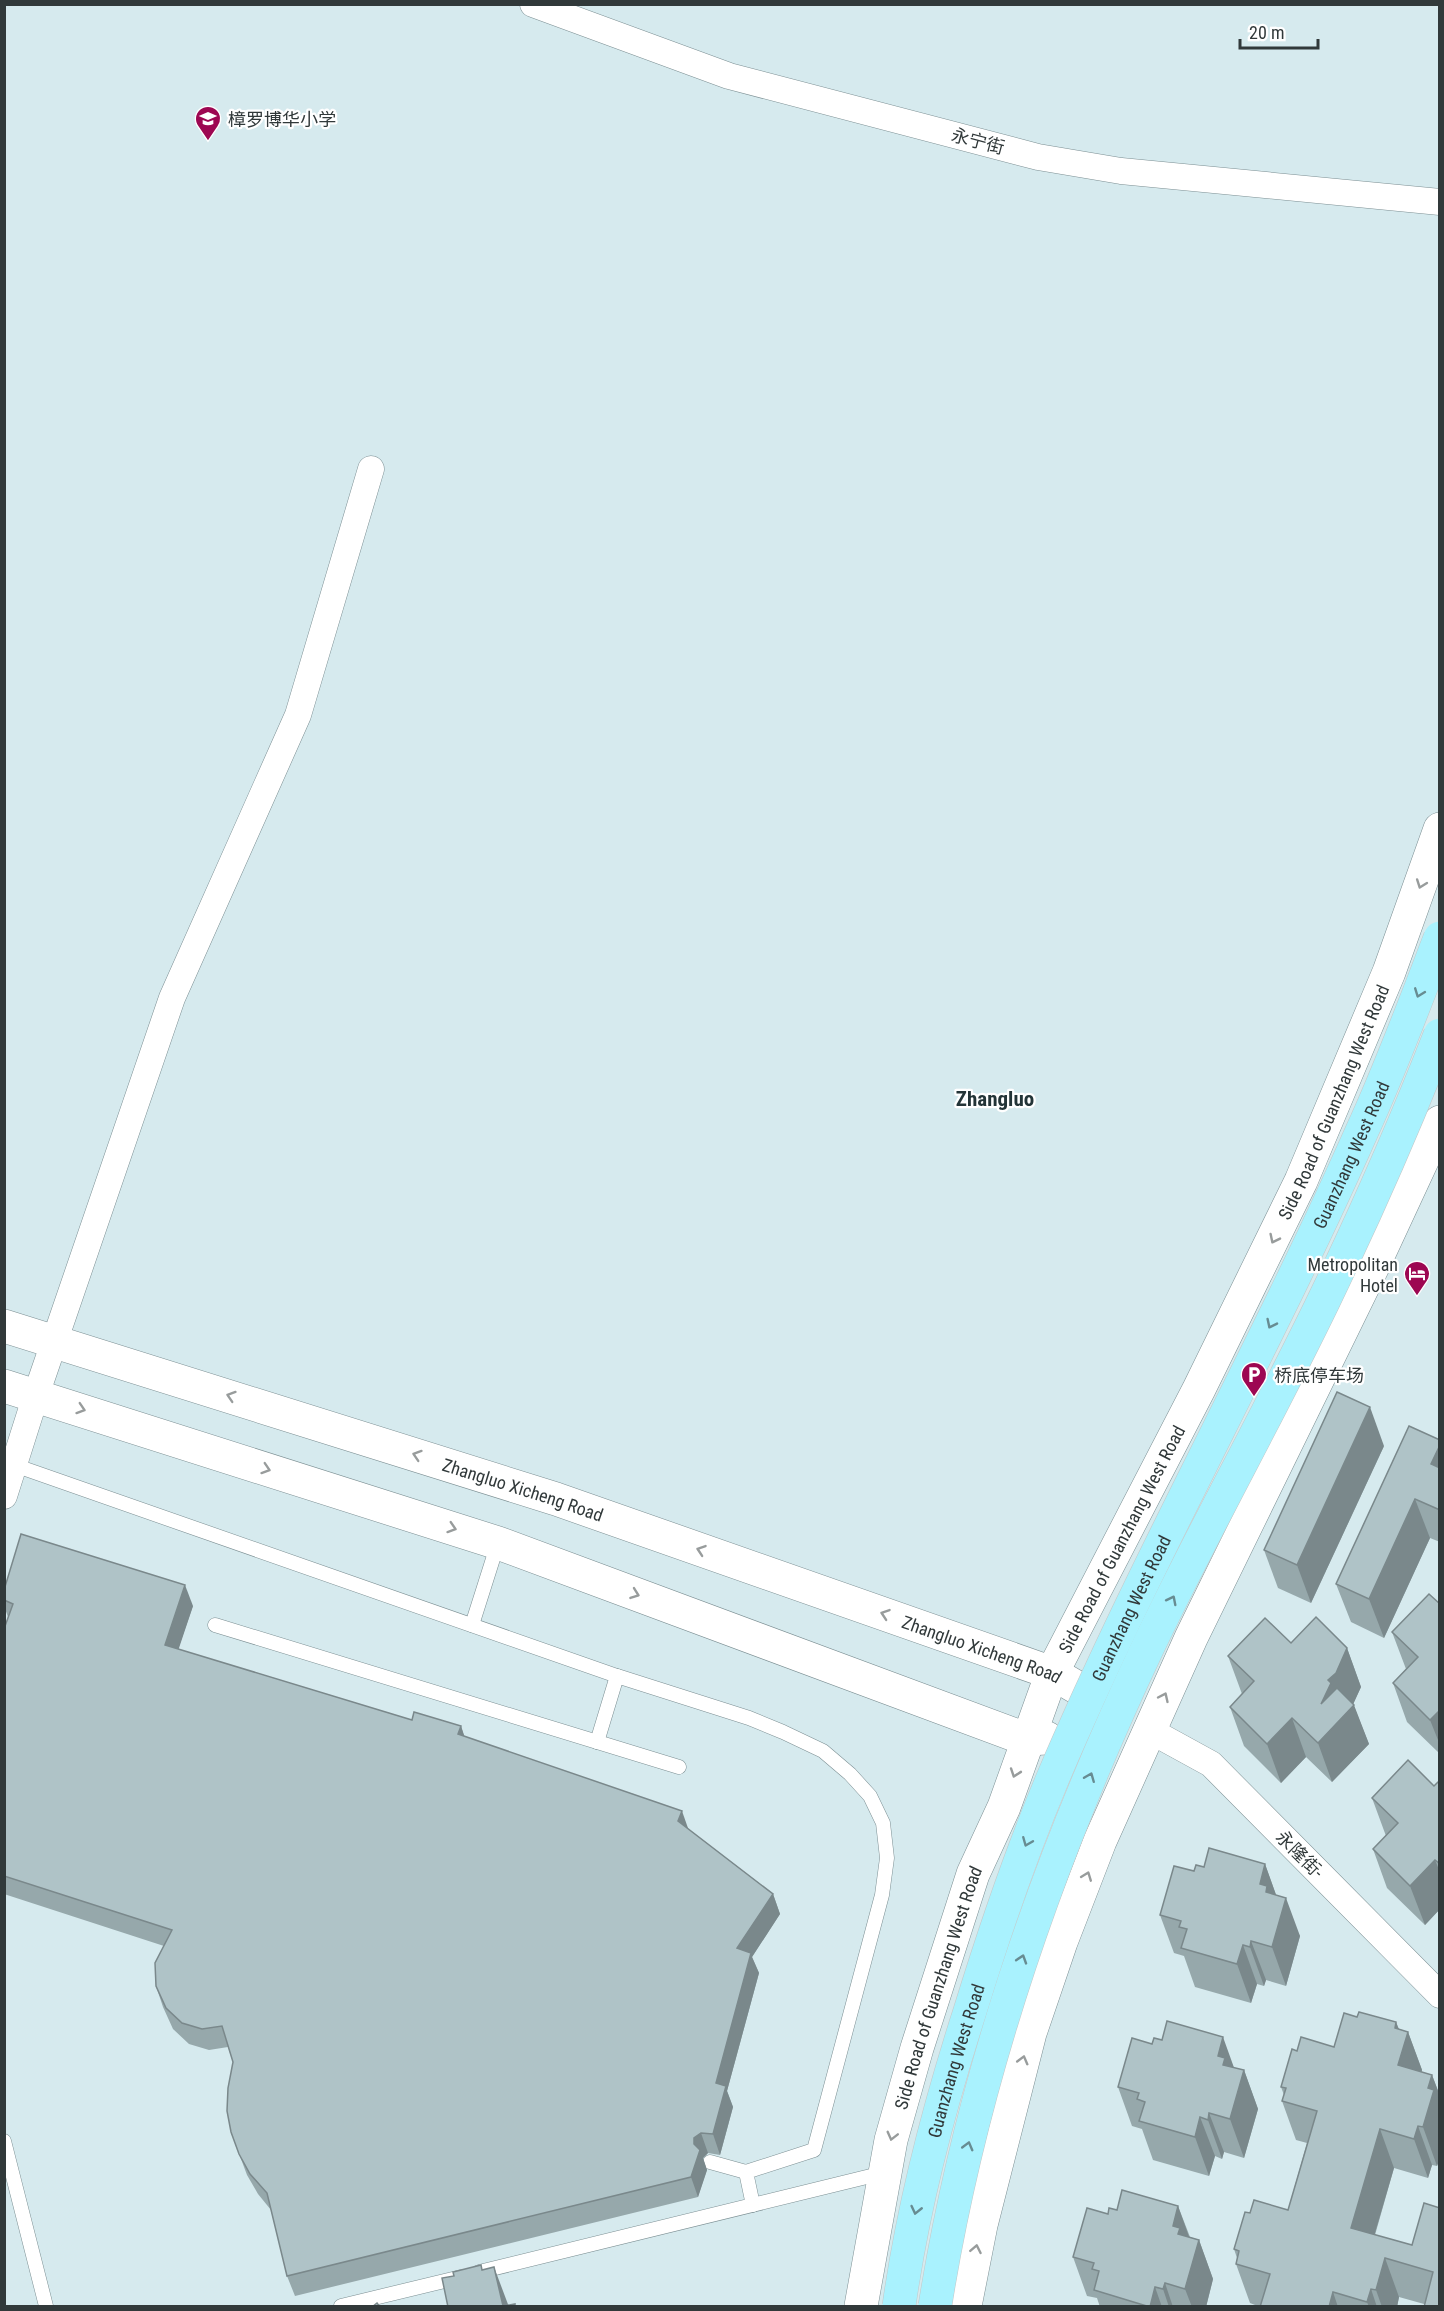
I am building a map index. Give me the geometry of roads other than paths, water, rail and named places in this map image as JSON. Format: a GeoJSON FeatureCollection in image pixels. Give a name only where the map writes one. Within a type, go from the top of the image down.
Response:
{"type":"FeatureCollection","features":[{"type":"Feature","properties":{"kind":"main road","name":"Side Road of Guanzhang West Road"},"geometry":{"type":"LineString","coordinates":[[861,2307],[891,2140],[917,2048],[973,1874],[1004,1807],[1026,1739],[1052,1673],[1273,1240],[1328,1120],[1389,972],[1440,829]]}},
{"type":"Feature","properties":{"kind":"main road","name":"Guanzhang West Road"},"geometry":{"type":"LineString","coordinates":[[899,2307],[914,2220],[953,2064],[993,1934],[1023,1851],[1098,1677],[1246,1376],[1357,1142],[1396,1054],[1440,938]]}},
{"type":"Feature","properties":{"kind":"main road","name":"Guanzhang West Road"},"geometry":{"type":"LineString","coordinates":[[935,2307],[963,2163],[988,2072],[1042,1899],[1071,1825],[1105,1742],[1147,1650],[1323,1303],[1382,1178],[1440,1035]]}},
{"type":"Feature","properties":{"kind":"main road"},"geometry":{"type":"LineString","coordinates":[[965,2307],[981,2225],[1030,2033],[1061,1942],[1100,1841],[1326,1346],[1375,1262],[1440,1122]]}},
{"type":"Feature","properties":{"kind":"main road","name":"Zhangluo Xicheng Road"},"geometry":{"type":"LineString","coordinates":[[4,1326],[55,1340],[555,1499],[1052,1673],[1149,1730]]}},
{"type":"Feature","properties":{"kind":"main road"},"geometry":{"type":"LineString","coordinates":[[4,1386],[498,1543],[1026,1739],[1149,1730]]}},
{"type":"Feature","properties":{"kind":"main road"},"geometry":{"type":"LineString","coordinates":[[1164,1456],[1161,1475],[1163,1494],[1172,1509],[1187,1523],[1204,1529],[1226,1525],[1242,1516],[1257,1501]]}},
{"type":"Feature","properties":{"kind":"street","name":"永宁街"},"geometry":{"type":"LineString","coordinates":[[533,4],[729,76],[1038,157],[1121,171],[1440,202]]}},
{"type":"Feature","properties":{"kind":"street"},"geometry":{"type":"LineString","coordinates":[[4,1496],[36,1395],[172,998],[298,715],[371,469]]}},
{"type":"Feature","properties":{"kind":"street","name":"永隆街-"},"geometry":{"type":"LineString","coordinates":[[1149,1730],[1211,1764],[1440,1995]]}},
{"type":"Feature","properties":{"kind":"lane"},"geometry":{"type":"LineString","coordinates":[[14,1465],[617,1676],[749,1718],[823,1751],[850,1774],[870,1796],[883,1823],[888,1858],[882,1895],[814,2150],[746,2172],[710,2162]]}},
{"type":"Feature","properties":{"kind":"lane"},"geometry":{"type":"LineString","coordinates":[[472,1625],[498,1543]]}},
{"type":"Feature","properties":{"kind":"lane"},"geometry":{"type":"LineString","coordinates":[[215,1625],[679,1767]]}},
{"type":"Feature","properties":{"kind":"lane"},"geometry":{"type":"LineString","coordinates":[[597,1742],[617,1676]]}},
{"type":"Feature","properties":{"kind":"lane"},"geometry":{"type":"LineString","coordinates":[[4,2141],[46,2307]]}},
{"type":"Feature","properties":{"kind":"lane"},"geometry":{"type":"LineString","coordinates":[[746,2172],[753,2205]]}},
{"type":"Feature","properties":{"kind":"lane"},"geometry":{"type":"LineString","coordinates":[[341,2307],[885,2173]]}},
{"type":"Feature","properties":{"kind":"place","name":"樟罗博华小学"},"geometry":{"type":"Point","coordinates":[208,142]}},
{"type":"Feature","properties":{"kind":"place","name":"Metropolitan Hotel"},"geometry":{"type":"Point","coordinates":[1417,1297]}},
{"type":"Feature","properties":{"kind":"place","name":"桥底停车场"},"geometry":{"type":"Point","coordinates":[1254,1398]}},
{"type":"Feature","properties":{"kind":"district","name":"Zhangluo"},"geometry":{"type":"Point","coordinates":[995,1099]}}]}
